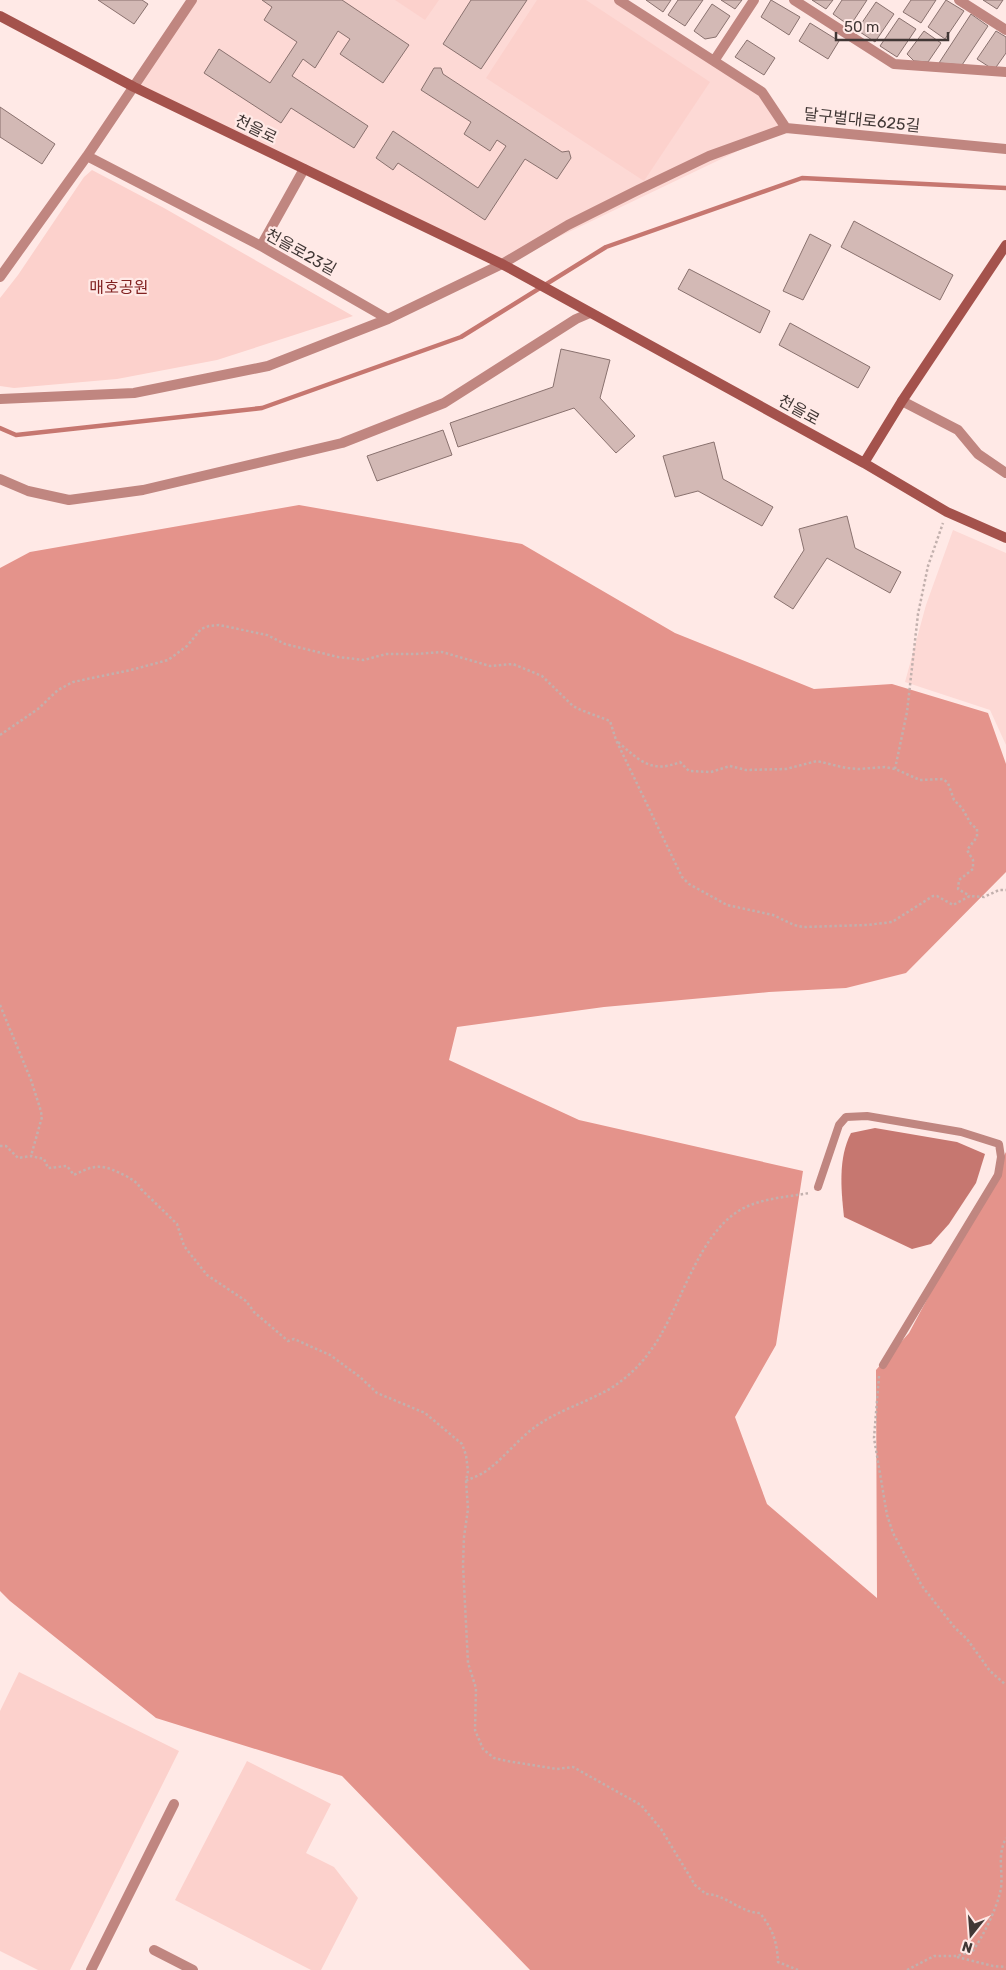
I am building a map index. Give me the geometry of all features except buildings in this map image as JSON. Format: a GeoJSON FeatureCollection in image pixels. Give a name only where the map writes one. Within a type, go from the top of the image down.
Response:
{"type":"FeatureCollection","features":[{"type":"Feature","properties":{"kind":"street"},"geometry":{"type":"LineString","coordinates":[[0,277],[134,87],[192,0]]}},
{"type":"Feature","properties":{"kind":"street","name":"달구벌대로625길"},"geometry":{"type":"LineString","coordinates":[[619,0],[762,92],[786,128],[1006,149]]}},
{"type":"Feature","properties":{"kind":"street"},"geometry":{"type":"LineString","coordinates":[[714,61],[754,0]]}},
{"type":"Feature","properties":{"kind":"street"},"geometry":{"type":"LineString","coordinates":[[794,0],[894,64],[1006,72]]}},
{"type":"Feature","properties":{"kind":"street"},"geometry":{"type":"LineString","coordinates":[[958,0],[1006,30]]}},
{"type":"Feature","properties":{"kind":"street","name":"천을로"},"geometry":{"type":"LineString","coordinates":[[0,16],[134,87],[502,264],[864,463],[947,512],[1006,538]]}},
{"type":"Feature","properties":{"kind":"street"},"geometry":{"type":"LineString","coordinates":[[0,400],[134,393],[268,366],[388,319],[502,264],[560,229],[638,190],[709,156],[786,128]]}},
{"type":"Feature","properties":{"kind":"street","name":"천을로23길"},"geometry":{"type":"LineString","coordinates":[[86,156],[261,246],[388,319]]}},
{"type":"Feature","properties":{"kind":"street"},"geometry":{"type":"LineString","coordinates":[[261,246],[304,169]]}},
{"type":"Feature","properties":{"kind":"street"},"geometry":{"type":"LineString","coordinates":[[864,463],[902,401],[1006,245]]}},
{"type":"Feature","properties":{"kind":"street"},"geometry":{"type":"LineString","coordinates":[[0,479],[28,491],[69,500],[143,490],[342,443],[444,402],[576,319],[590,313]]}},
{"type":"Feature","properties":{"kind":"street"},"geometry":{"type":"LineString","coordinates":[[902,401],[958,430],[978,454],[1006,473]]}},
{"type":"Feature","properties":{"kind":"street"},"geometry":{"type":"LineString","coordinates":[[91,1970],[174,1804]]}},
{"type":"Feature","properties":{"kind":"street"},"geometry":{"type":"LineString","coordinates":[[154,1950],[193,1970]]}},
{"type":"Feature","properties":{"kind":"lane"},"geometry":{"type":"LineString","coordinates":[[818,1187],[839,1126],[846,1117],[867,1116],[961,1132],[999,1144],[998,1175],[883,1365]]}},
{"type":"Feature","properties":{"kind":"path"},"geometry":{"type":"LineString","coordinates":[[895,769],[907,712],[918,614],[928,566],[947,512]]}},
{"type":"Feature","properties":{"kind":"path"},"geometry":{"type":"LineString","coordinates":[[0,734],[38,709],[58,690],[73,682],[168,660],[188,646],[201,629],[209,626],[219,625],[268,635],[285,644],[338,657],[364,660],[386,654],[442,652],[490,666],[513,664],[542,676],[573,706],[610,721],[616,740],[682,877],[689,884],[727,905],[772,915],[794,925],[820,927],[892,922],[933,896],[937,896],[953,905],[970,896]]}},
{"type":"Feature","properties":{"kind":"path"},"geometry":{"type":"LineString","coordinates":[[616,740],[643,763],[667,767],[680,762],[689,771],[711,772],[730,766],[746,770],[786,769],[817,761],[846,768],[885,767],[895,769],[920,780],[943,779],[948,783],[954,800],[977,829],[977,837],[967,850],[973,860],[973,869],[959,880],[958,889],[970,896],[984,897],[999,890],[1006,890]]}},
{"type":"Feature","properties":{"kind":"path"},"geometry":{"type":"LineString","coordinates":[[0,1005],[31,1080],[42,1117],[31,1156]]}},
{"type":"Feature","properties":{"kind":"path"},"geometry":{"type":"LineString","coordinates":[[0,1146],[6,1146],[18,1158],[31,1156],[44,1159],[48,1168],[67,1166],[74,1175],[91,1168],[108,1167],[138,1182],[141,1189],[178,1224],[184,1246],[207,1275],[246,1301],[254,1312],[288,1341],[294,1339],[330,1355],[360,1377],[377,1393],[425,1413],[462,1444],[466,1455],[468,1471],[466,1481],[468,1510],[464,1537],[463,1565],[468,1663],[476,1688],[475,1730],[483,1749],[494,1758],[507,1761],[557,1769],[574,1768],[641,1805],[661,1829],[696,1885],[706,1894],[714,1894],[752,1913],[760,1913],[771,1927],[778,1946],[778,1962],[798,1970]]}},
{"type":"Feature","properties":{"kind":"path"},"geometry":{"type":"LineString","coordinates":[[466,1481],[488,1470],[543,1421],[604,1392],[635,1368],[648,1354],[661,1334],[709,1240],[718,1228],[743,1208],[755,1203],[814,1191],[818,1187]]}},
{"type":"Feature","properties":{"kind":"path"},"geometry":{"type":"LineString","coordinates":[[883,1365],[879,1374],[874,1438],[893,1534],[922,1586],[955,1628],[967,1639],[990,1671],[1006,1684]]}},
{"type":"Feature","properties":{"kind":"path"},"geometry":{"type":"LineString","coordinates":[[907,1970],[934,1956],[956,1956],[972,1952],[983,1933],[1000,1890],[1000,1855],[1006,1838]]}},
{"type":"Feature","properties":{"kind":"path"},"geometry":{"type":"LineString","coordinates":[[956,1956],[993,1966],[1006,1967]]}},
{"type":"Feature","properties":{"kind":"shaded area"},"geometry":{"type":"Polygon","coordinates":[[[192,0],[619,0],[762,92],[786,128],[502,264],[134,87],[192,0]]]}},
{"type":"Feature","properties":{"kind":"shaded area"},"geometry":{"type":"Polygon","coordinates":[[[299,505],[522,544],[675,633],[814,689],[892,684],[988,713],[1006,764],[1006,872],[906,973],[846,988],[769,992],[604,1007],[457,1027],[449,1060],[579,1120],[803,1171],[776,1345],[735,1417],[767,1504],[877,1598],[876,1370],[909,1333],[1006,1152],[1006,1970],[530,1970],[342,1776],[156,1718],[0,1591],[0,568],[30,552],[299,505]]]}},
{"type":"Feature","properties":{"kind":"shaded area"},"geometry":{"type":"Polygon","coordinates":[[[953,530],[1006,553],[1006,745],[990,710],[905,682],[926,605],[953,530]]]}},
{"type":"Feature","properties":{"kind":"shaded area"},"geometry":{"type":"Polygon","coordinates":[[[875,1128],[957,1142],[985,1154],[976,1183],[949,1224],[931,1244],[912,1249],[844,1217],[841,1174],[847,1143],[851,1133],[875,1128]]]}},
{"type":"Feature","properties":{"kind":"green space"},"geometry":{"type":"Polygon","coordinates":[[[395,0],[439,0],[425,20],[395,0]]]}},
{"type":"Feature","properties":{"kind":"green space"},"geometry":{"type":"Polygon","coordinates":[[[537,0],[586,0],[710,82],[644,181],[486,78],[537,0]]]}},
{"type":"Feature","properties":{"kind":"green space","name":"매호공원"},"geometry":{"type":"Polygon","coordinates":[[[92,170],[164,208],[353,316],[217,360],[117,379],[14,388],[0,386],[0,298],[18,275],[84,177],[92,170]]]}},
{"type":"Feature","properties":{"kind":"green space"},"geometry":{"type":"Polygon","coordinates":[[[19,1672],[179,1751],[70,1970],[38,1970],[0,1951],[0,1711],[19,1672]]]}},
{"type":"Feature","properties":{"kind":"green space"},"geometry":{"type":"Polygon","coordinates":[[[247,1761],[331,1804],[306,1853],[334,1867],[358,1898],[321,1970],[311,1970],[175,1900],[247,1761]]]}},
{"type":"Feature","properties":{"kind":"waterway"},"geometry":{"type":"LineString","coordinates":[[0,428],[16,435],[262,408],[461,337],[606,247],[802,178],[1006,188]]}}]}
